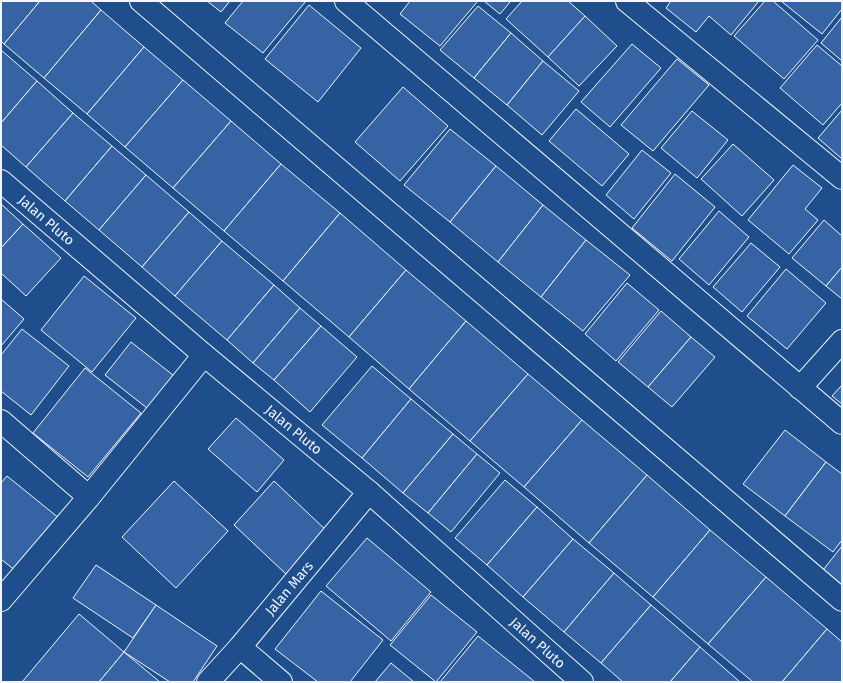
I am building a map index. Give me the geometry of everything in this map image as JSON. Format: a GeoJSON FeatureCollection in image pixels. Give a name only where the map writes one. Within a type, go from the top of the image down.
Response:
{"type":"FeatureCollection","features":[{"type":"Feature","properties":{"kind":"street"},"geometry":{"type":"LineString","coordinates":[[141,1],[842,600]]}},
{"type":"Feature","properties":{"kind":"street"},"geometry":{"type":"LineString","coordinates":[[346,1],[842,423]]}},
{"type":"Feature","properties":{"kind":"street"},"geometry":{"type":"LineString","coordinates":[[627,1],[842,178]]}},
{"type":"Feature","properties":{"kind":"street","name":"Jalan Pluto"},"geometry":{"type":"LineString","coordinates":[[1,181],[204,355],[369,492],[582,682]]}},
{"type":"Feature","properties":{"kind":"street"},"geometry":{"type":"LineString","coordinates":[[800,388],[842,341]]}},
{"type":"Feature","properties":{"kind":"street"},"geometry":{"type":"LineString","coordinates":[[1,600],[89,497],[204,355]]}},
{"type":"Feature","properties":{"kind":"street"},"geometry":{"type":"LineString","coordinates":[[1,421],[89,497]]}},
{"type":"Feature","properties":{"kind":"street","name":"Jalan Mars"},"geometry":{"type":"LineString","coordinates":[[208,682],[240,647],[369,492]]}},
{"type":"Feature","properties":{"kind":"street"},"geometry":{"type":"LineString","coordinates":[[240,647],[281,682]]}},
{"type":"Feature","properties":{"kind":"building"},"geometry":{"type":"Polygon","coordinates":[[[1,1],[40,1],[4,44],[1,41],[1,1]]]}},
{"type":"Feature","properties":{"kind":"building"},"geometry":{"type":"Polygon","coordinates":[[[40,1],[91,1],[101,10],[44,78],[4,44],[40,1]]]}},
{"type":"Feature","properties":{"kind":"building"},"geometry":{"type":"Polygon","coordinates":[[[207,1],[230,1],[221,12],[207,1]]]}},
{"type":"Feature","properties":{"kind":"building"},"geometry":{"type":"Polygon","coordinates":[[[243,1],[306,1],[263,53],[225,23],[243,1]]]}},
{"type":"Feature","properties":{"kind":"building"},"geometry":{"type":"Polygon","coordinates":[[[410,1],[477,2],[440,46],[400,14],[410,1]]]}},
{"type":"Feature","properties":{"kind":"building"},"geometry":{"type":"Polygon","coordinates":[[[484,1],[511,1],[500,14],[484,1]]]}},
{"type":"Feature","properties":{"kind":"building"},"geometry":{"type":"Polygon","coordinates":[[[522,1],[568,1],[585,16],[548,57],[506,19],[522,1]]]}},
{"type":"Feature","properties":{"kind":"building"},"geometry":{"type":"Polygon","coordinates":[[[671,1],[759,1],[731,35],[709,16],[696,32],[666,8],[671,1]]]}},
{"type":"Feature","properties":{"kind":"building"},"geometry":{"type":"Polygon","coordinates":[[[765,1],[773,1],[818,40],[784,79],[734,36],[765,1]]]}},
{"type":"Feature","properties":{"kind":"building"},"geometry":{"type":"Polygon","coordinates":[[[781,1],[842,1],[842,9],[822,34],[781,1]]]}},
{"type":"Feature","properties":{"kind":"building"},"geometry":{"type":"Polygon","coordinates":[[[309,5],[361,48],[318,102],[265,59],[309,5]]]}},
{"type":"Feature","properties":{"kind":"building"},"geometry":{"type":"Polygon","coordinates":[[[478,6],[511,33],[474,78],[440,50],[478,6]]]}},
{"type":"Feature","properties":{"kind":"building"},"geometry":{"type":"Polygon","coordinates":[[[101,10],[144,47],[87,114],[44,78],[101,10]]]}},
{"type":"Feature","properties":{"kind":"building"},"geometry":{"type":"Polygon","coordinates":[[[585,16],[617,46],[579,86],[548,57],[585,16]]]}},
{"type":"Feature","properties":{"kind":"building"},"geometry":{"type":"Polygon","coordinates":[[[842,17],[842,61],[821,43],[842,17]]]}},
{"type":"Feature","properties":{"kind":"building"},"geometry":{"type":"Polygon","coordinates":[[[511,33],[543,61],[507,105],[474,78],[511,33]]]}},
{"type":"Feature","properties":{"kind":"building"},"geometry":{"type":"Polygon","coordinates":[[[632,44],[661,68],[610,127],[581,102],[632,44]]]}},
{"type":"Feature","properties":{"kind":"building"},"geometry":{"type":"Polygon","coordinates":[[[817,45],[842,66],[842,103],[823,125],[780,88],[817,45]]]}},
{"type":"Feature","properties":{"kind":"building"},"geometry":{"type":"Polygon","coordinates":[[[144,47],[183,80],[125,147],[87,114],[144,47]]]}},
{"type":"Feature","properties":{"kind":"building"},"geometry":{"type":"Polygon","coordinates":[[[1,50],[37,81],[1,123],[1,50]]]}},
{"type":"Feature","properties":{"kind":"building"},"geometry":{"type":"Polygon","coordinates":[[[677,59],[709,85],[653,151],[621,125],[677,59]]]}},
{"type":"Feature","properties":{"kind":"building"},"geometry":{"type":"Polygon","coordinates":[[[543,61],[579,91],[542,135],[507,105],[543,61]]]}},
{"type":"Feature","properties":{"kind":"building"},"geometry":{"type":"Polygon","coordinates":[[[183,80],[231,121],[173,188],[125,147],[183,80]]]}},
{"type":"Feature","properties":{"kind":"building"},"geometry":{"type":"Polygon","coordinates":[[[37,81],[73,113],[26,167],[1,145],[1,123],[37,81]]]}},
{"type":"Feature","properties":{"kind":"building"},"geometry":{"type":"Polygon","coordinates":[[[403,87],[448,126],[400,181],[355,142],[403,87]]]}},
{"type":"Feature","properties":{"kind":"building"},"geometry":{"type":"Polygon","coordinates":[[[576,109],[629,154],[602,186],[549,141],[576,109]]]}},
{"type":"Feature","properties":{"kind":"building"},"geometry":{"type":"Polygon","coordinates":[[[842,110],[842,159],[818,138],[842,110]]]}},
{"type":"Feature","properties":{"kind":"building"},"geometry":{"type":"Polygon","coordinates":[[[692,111],[728,140],[697,178],[661,148],[692,111]]]}},
{"type":"Feature","properties":{"kind":"building"},"geometry":{"type":"Polygon","coordinates":[[[73,113],[112,146],[65,201],[26,167],[73,113]]]}},
{"type":"Feature","properties":{"kind":"building"},"geometry":{"type":"Polygon","coordinates":[[[231,121],[281,164],[224,231],[173,188],[231,121]]]}},
{"type":"Feature","properties":{"kind":"building"},"geometry":{"type":"Polygon","coordinates":[[[450,129],[496,166],[450,222],[404,185],[450,129]]]}},
{"type":"Feature","properties":{"kind":"building"},"geometry":{"type":"Polygon","coordinates":[[[733,144],[774,180],[742,216],[701,179],[733,144]]]}},
{"type":"Feature","properties":{"kind":"building"},"geometry":{"type":"Polygon","coordinates":[[[112,146],[146,175],[99,230],[65,201],[112,146]]]}},
{"type":"Feature","properties":{"kind":"building"},"geometry":{"type":"Polygon","coordinates":[[[642,150],[671,173],[634,219],[606,195],[642,150]]]}},
{"type":"Feature","properties":{"kind":"building"},"geometry":{"type":"Polygon","coordinates":[[[281,164],[340,213],[283,281],[224,231],[281,164]]]}},
{"type":"Feature","properties":{"kind":"building"},"geometry":{"type":"Polygon","coordinates":[[[793,165],[822,188],[805,209],[818,220],[789,254],[748,220],[793,165]]]}},
{"type":"Feature","properties":{"kind":"building"},"geometry":{"type":"Polygon","coordinates":[[[496,166],[543,205],[498,262],[450,222],[496,166]]]}},
{"type":"Feature","properties":{"kind":"building"},"geometry":{"type":"Polygon","coordinates":[[[675,174],[715,207],[672,261],[632,228],[675,174]]]}},
{"type":"Feature","properties":{"kind":"building"},"geometry":{"type":"Polygon","coordinates":[[[146,175],[189,212],[142,267],[99,230],[146,175]]]}},
{"type":"Feature","properties":{"kind":"building"},"geometry":{"type":"Polygon","coordinates":[[[1,204],[23,224],[1,248],[1,204]]]}},
{"type":"Feature","properties":{"kind":"building"},"geometry":{"type":"Polygon","coordinates":[[[543,205],[586,240],[541,297],[498,262],[543,205]]]}},
{"type":"Feature","properties":{"kind":"building"},"geometry":{"type":"Polygon","coordinates":[[[719,211],[749,237],[709,285],[679,259],[719,211]]]}},
{"type":"Feature","properties":{"kind":"building"},"geometry":{"type":"Polygon","coordinates":[[[189,212],[222,241],[175,296],[142,267],[189,212]]]}},
{"type":"Feature","properties":{"kind":"building"},"geometry":{"type":"Polygon","coordinates":[[[340,213],[406,270],[349,337],[283,281],[340,213]]]}},
{"type":"Feature","properties":{"kind":"building"},"geometry":{"type":"Polygon","coordinates":[[[824,220],[842,236],[842,267],[826,286],[792,258],[824,220]]]}},
{"type":"Feature","properties":{"kind":"building"},"geometry":{"type":"Polygon","coordinates":[[[23,224],[61,258],[26,296],[1,273],[1,248],[23,224]]]}},
{"type":"Feature","properties":{"kind":"building"},"geometry":{"type":"Polygon","coordinates":[[[586,240],[630,275],[583,331],[541,297],[586,240]]]}},
{"type":"Feature","properties":{"kind":"building"},"geometry":{"type":"Polygon","coordinates":[[[222,241],[274,285],[227,340],[175,296],[222,241]]]}},
{"type":"Feature","properties":{"kind":"building"},"geometry":{"type":"Polygon","coordinates":[[[751,243],[780,267],[742,312],[713,287],[751,243]]]}},
{"type":"Feature","properties":{"kind":"building"},"geometry":{"type":"Polygon","coordinates":[[[842,267],[842,299],[826,286],[842,267]]]}},
{"type":"Feature","properties":{"kind":"building"},"geometry":{"type":"Polygon","coordinates":[[[786,269],[826,303],[787,349],[747,316],[786,269]]]}},
{"type":"Feature","properties":{"kind":"building"},"geometry":{"type":"Polygon","coordinates":[[[406,270],[466,321],[409,389],[349,337],[406,270]]]}},
{"type":"Feature","properties":{"kind":"building"},"geometry":{"type":"Polygon","coordinates":[[[84,276],[136,318],[92,372],[41,330],[84,276]]]}},
{"type":"Feature","properties":{"kind":"building"},"geometry":{"type":"Polygon","coordinates":[[[627,283],[659,310],[616,361],[585,334],[627,283]]]}},
{"type":"Feature","properties":{"kind":"building"},"geometry":{"type":"Polygon","coordinates":[[[274,285],[300,308],[253,363],[227,340],[274,285]]]}},
{"type":"Feature","properties":{"kind":"building"},"geometry":{"type":"Polygon","coordinates":[[[1,299],[24,319],[1,346],[1,299]]]}},
{"type":"Feature","properties":{"kind":"building"},"geometry":{"type":"Polygon","coordinates":[[[300,308],[321,326],[274,380],[253,363],[300,308]]]}},
{"type":"Feature","properties":{"kind":"building"},"geometry":{"type":"Polygon","coordinates":[[[661,311],[691,337],[648,387],[618,362],[661,311]]]}},
{"type":"Feature","properties":{"kind":"building"},"geometry":{"type":"Polygon","coordinates":[[[466,321],[528,374],[470,441],[409,389],[466,321]]]}},
{"type":"Feature","properties":{"kind":"building"},"geometry":{"type":"Polygon","coordinates":[[[321,326],[357,357],[310,412],[274,380],[321,326]]]}},
{"type":"Feature","properties":{"kind":"building"},"geometry":{"type":"Polygon","coordinates":[[[22,329],[69,366],[31,415],[1,391],[1,355],[22,329]]]}},
{"type":"Feature","properties":{"kind":"building"},"geometry":{"type":"Polygon","coordinates":[[[691,337],[715,357],[672,407],[648,387],[691,337]]]}},
{"type":"Feature","properties":{"kind":"building"},"geometry":{"type":"Polygon","coordinates":[[[131,342],[178,379],[152,412],[105,375],[131,342]]]}},
{"type":"Feature","properties":{"kind":"building"},"geometry":{"type":"Polygon","coordinates":[[[372,366],[411,399],[362,458],[322,425],[372,366]]]}},
{"type":"Feature","properties":{"kind":"building"},"geometry":{"type":"Polygon","coordinates":[[[85,368],[141,413],[88,477],[33,433],[85,368]]]}},
{"type":"Feature","properties":{"kind":"building"},"geometry":{"type":"Polygon","coordinates":[[[528,374],[582,420],[524,487],[470,441],[528,374]]]}},
{"type":"Feature","properties":{"kind":"building"},"geometry":{"type":"Polygon","coordinates":[[[842,385],[842,404],[832,396],[842,385]]]}},
{"type":"Feature","properties":{"kind":"building"},"geometry":{"type":"Polygon","coordinates":[[[411,399],[453,434],[403,493],[362,458],[411,399]]]}},
{"type":"Feature","properties":{"kind":"building"},"geometry":{"type":"Polygon","coordinates":[[[236,418],[284,460],[257,492],[208,449],[236,418]]]}},
{"type":"Feature","properties":{"kind":"building"},"geometry":{"type":"Polygon","coordinates":[[[582,420],[647,475],[589,543],[524,487],[582,420]]]}},
{"type":"Feature","properties":{"kind":"building"},"geometry":{"type":"Polygon","coordinates":[[[785,430],[826,462],[785,516],[743,484],[785,430]]]}},
{"type":"Feature","properties":{"kind":"building"},"geometry":{"type":"Polygon","coordinates":[[[453,434],[477,454],[428,513],[403,493],[453,434]]]}},
{"type":"Feature","properties":{"kind":"building"},"geometry":{"type":"Polygon","coordinates":[[[477,454],[500,473],[451,532],[428,513],[477,454]]]}},
{"type":"Feature","properties":{"kind":"building"},"geometry":{"type":"Polygon","coordinates":[[[826,462],[842,474],[842,540],[833,552],[785,516],[826,462]]]}},
{"type":"Feature","properties":{"kind":"building"},"geometry":{"type":"Polygon","coordinates":[[[647,475],[710,530],[653,597],[589,543],[647,475]]]}},
{"type":"Feature","properties":{"kind":"building"},"geometry":{"type":"Polygon","coordinates":[[[7,476],[60,519],[17,572],[1,559],[1,483],[7,476]]]}},
{"type":"Feature","properties":{"kind":"building"},"geometry":{"type":"Polygon","coordinates":[[[505,480],[537,507],[487,565],[455,538],[505,480]]]}},
{"type":"Feature","properties":{"kind":"building"},"geometry":{"type":"Polygon","coordinates":[[[174,481],[228,531],[176,588],[122,537],[174,481]]]}},
{"type":"Feature","properties":{"kind":"building"},"geometry":{"type":"Polygon","coordinates":[[[274,481],[328,532],[287,575],[234,525],[274,481]]]}},
{"type":"Feature","properties":{"kind":"building"},"geometry":{"type":"Polygon","coordinates":[[[537,507],[573,539],[523,597],[487,565],[537,507]]]}},
{"type":"Feature","properties":{"kind":"building"},"geometry":{"type":"Polygon","coordinates":[[[710,530],[766,577],[708,644],[653,597],[710,530]]]}},
{"type":"Feature","properties":{"kind":"building"},"geometry":{"type":"Polygon","coordinates":[[[367,538],[431,592],[391,641],[326,586],[367,538]]]}},
{"type":"Feature","properties":{"kind":"building"},"geometry":{"type":"Polygon","coordinates":[[[573,539],[614,573],[564,632],[523,597],[573,539]]]}},
{"type":"Feature","properties":{"kind":"building"},"geometry":{"type":"Polygon","coordinates":[[[842,546],[842,586],[823,570],[842,546]]]}},
{"type":"Feature","properties":{"kind":"building"},"geometry":{"type":"Polygon","coordinates":[[[96,565],[156,605],[133,638],[73,598],[96,565]]]}},
{"type":"Feature","properties":{"kind":"building"},"geometry":{"type":"Polygon","coordinates":[[[614,573],[651,605],[601,663],[564,632],[614,573]]]}},
{"type":"Feature","properties":{"kind":"building"},"geometry":{"type":"Polygon","coordinates":[[[766,577],[827,629],[782,682],[753,682],[708,644],[766,577]]]}},
{"type":"Feature","properties":{"kind":"building"},"geometry":{"type":"Polygon","coordinates":[[[321,591],[383,640],[350,682],[318,682],[275,649],[321,591]]]}},
{"type":"Feature","properties":{"kind":"building"},"geometry":{"type":"Polygon","coordinates":[[[431,595],[477,632],[436,682],[390,645],[431,595]]]}},
{"type":"Feature","properties":{"kind":"building"},"geometry":{"type":"Polygon","coordinates":[[[156,605],[217,646],[193,682],[170,682],[124,652],[156,605]]]}},
{"type":"Feature","properties":{"kind":"building"},"geometry":{"type":"Polygon","coordinates":[[[651,605],[700,647],[670,682],[623,682],[601,663],[651,605]]]}},
{"type":"Feature","properties":{"kind":"building"},"geometry":{"type":"Polygon","coordinates":[[[79,614],[124,652],[99,682],[22,682],[79,614]]]}},
{"type":"Feature","properties":{"kind":"building"},"geometry":{"type":"Polygon","coordinates":[[[827,629],[842,642],[842,682],[782,682],[827,629]]]}},
{"type":"Feature","properties":{"kind":"building"},"geometry":{"type":"Polygon","coordinates":[[[478,636],[535,682],[440,682],[478,636]]]}},
{"type":"Feature","properties":{"kind":"building"},"geometry":{"type":"Polygon","coordinates":[[[700,647],[740,682],[670,682],[700,647]]]}},
{"type":"Feature","properties":{"kind":"building"},"geometry":{"type":"Polygon","coordinates":[[[124,652],[160,682],[99,682],[124,652]]]}},
{"type":"Feature","properties":{"kind":"building"},"geometry":{"type":"Polygon","coordinates":[[[391,663],[414,682],[375,682],[391,663]]]}}]}
